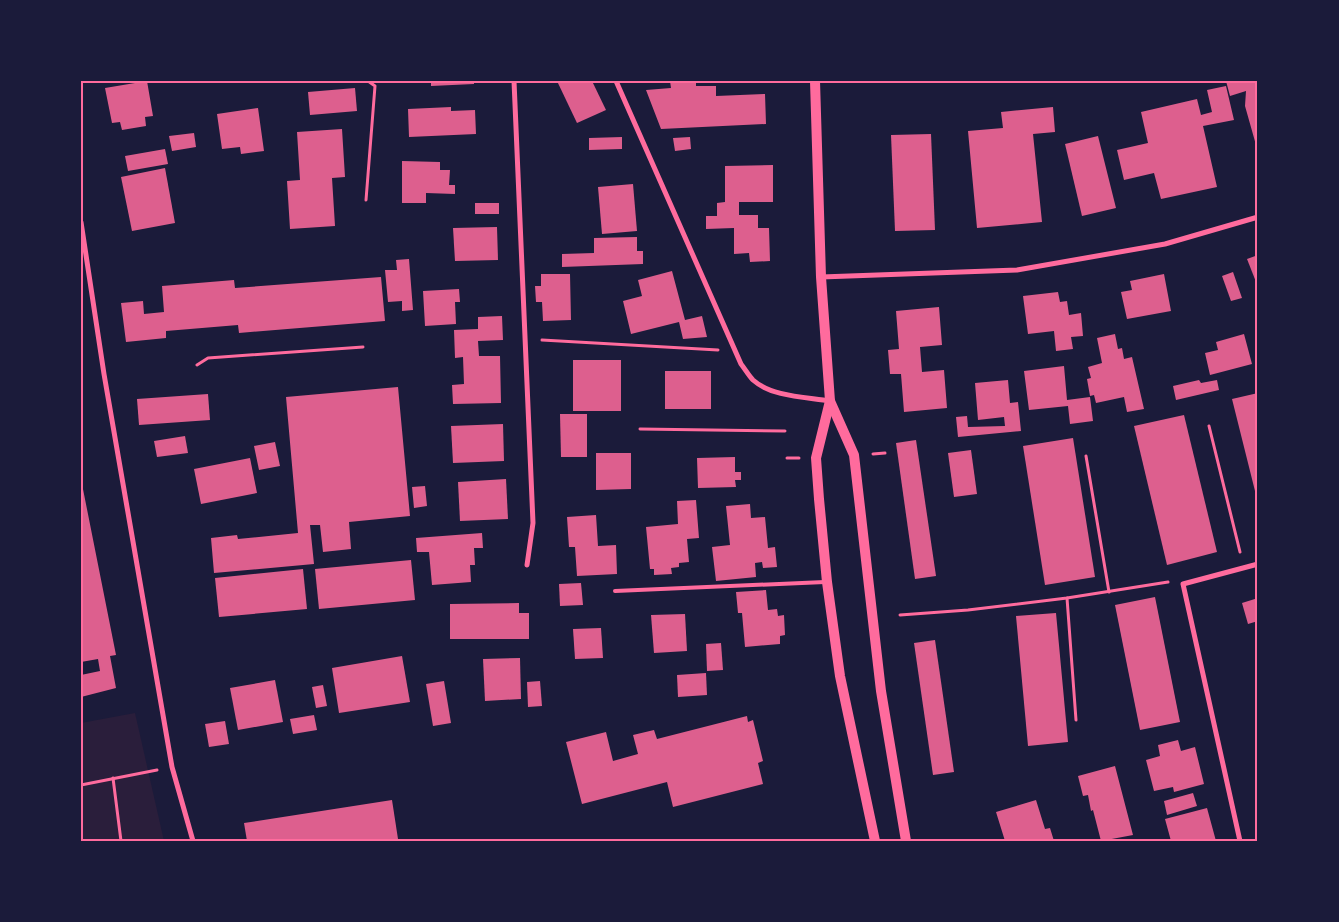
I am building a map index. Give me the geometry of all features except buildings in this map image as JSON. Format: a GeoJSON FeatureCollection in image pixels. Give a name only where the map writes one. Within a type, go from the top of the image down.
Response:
{"type":"FeatureCollection","features":[{"type":"Feature","properties":{"kind":"main road"},"geometry":{"type":"LineString","coordinates":[[815,81],[821,277],[830,401],[816,458],[827,582],[847,714],[875,841]]}},
{"type":"Feature","properties":{"kind":"main road"},"geometry":{"type":"LineString","coordinates":[[830,401],[854,455],[881,691],[906,841]]}},
{"type":"Feature","properties":{"kind":"street"},"geometry":{"type":"LineString","coordinates":[[514,81],[533,523],[527,565]]}},
{"type":"Feature","properties":{"kind":"street"},"geometry":{"type":"LineString","coordinates":[[616,81],[734,350],[753,380],[760,385],[783,394],[830,401]]}},
{"type":"Feature","properties":{"kind":"street"},"geometry":{"type":"LineString","coordinates":[[821,277],[1017,270],[1165,244],[1258,217]]}},
{"type":"Feature","properties":{"kind":"street"},"geometry":{"type":"LineString","coordinates":[[81,222],[104,374],[172,767],[194,841]]}},
{"type":"Feature","properties":{"kind":"street"},"geometry":{"type":"LineString","coordinates":[[1240,841],[1183,584],[1258,564]]}},
{"type":"Feature","properties":{"kind":"lane"},"geometry":{"type":"LineString","coordinates":[[615,591],[827,582]]}},
{"type":"Feature","properties":{"kind":"path"},"geometry":{"type":"LineString","coordinates":[[366,200],[375,86],[368,81]]}},
{"type":"Feature","properties":{"kind":"path"},"geometry":{"type":"LineString","coordinates":[[524,339],[734,350]]}},
{"type":"Feature","properties":{"kind":"path"},"geometry":{"type":"LineString","coordinates":[[197,365],[208,358],[362,347]]}},
{"type":"Feature","properties":{"kind":"path"},"geometry":{"type":"LineString","coordinates":[[1209,426],[1244,568]]}},
{"type":"Feature","properties":{"kind":"path"},"geometry":{"type":"LineString","coordinates":[[640,429],[786,431]]}},
{"type":"Feature","properties":{"kind":"path"},"geometry":{"type":"LineString","coordinates":[[1086,456],[1109,592]]}},
{"type":"Feature","properties":{"kind":"path"},"geometry":{"type":"LineString","coordinates":[[900,615],[1067,598],[1163,582],[1183,584]]}},
{"type":"Feature","properties":{"kind":"path"},"geometry":{"type":"LineString","coordinates":[[1067,598],[1076,720]]}},
{"type":"Feature","properties":{"kind":"path"},"geometry":{"type":"LineString","coordinates":[[81,784],[172,767]]}},
{"type":"Feature","properties":{"kind":"path"},"geometry":{"type":"LineString","coordinates":[[113,778],[121,841]]}},
{"type":"Feature","properties":{"kind":"shaded area"},"geometry":{"type":"Polygon","coordinates":[[[135,713],[164,841],[81,841],[81,723],[135,713]]]}}]}
